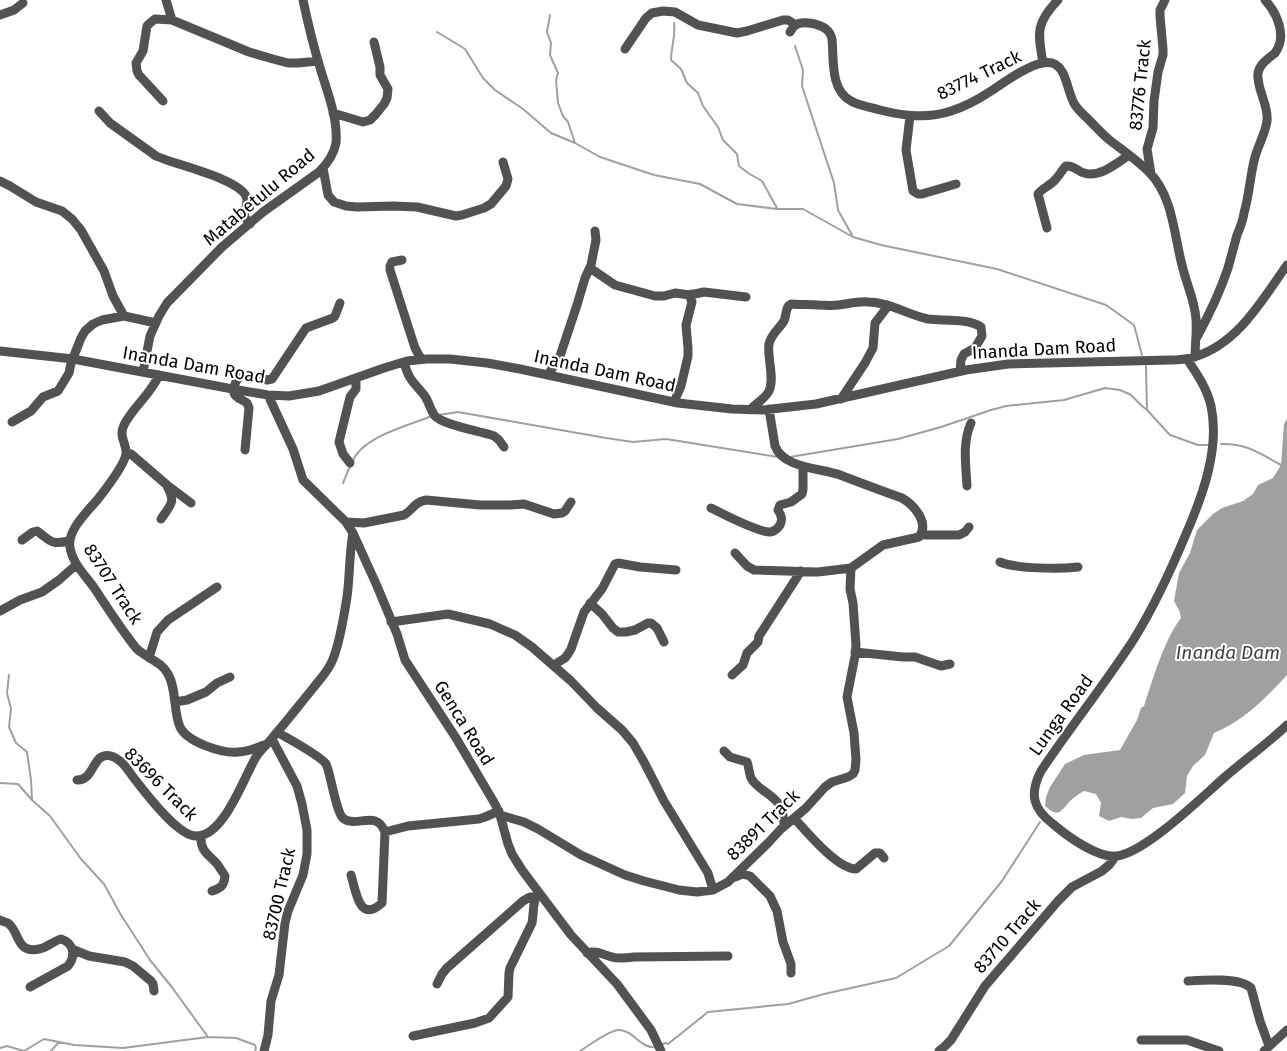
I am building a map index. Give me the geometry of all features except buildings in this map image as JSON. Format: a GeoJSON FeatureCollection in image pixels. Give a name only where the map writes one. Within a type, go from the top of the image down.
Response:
{"type":"FeatureCollection","features":[{"type":"Feature","properties":{"kind":"street"},"geometry":{"type":"LineString","coordinates":[[166,0],[172,20]]}},
{"type":"Feature","properties":{"kind":"street","name":"Matabetulu Road"},"geometry":{"type":"LineString","coordinates":[[144,372],[150,336],[167,303],[222,247],[322,168],[334,151],[336,130],[333,113],[306,17],[304,0]]}},
{"type":"Feature","properties":{"kind":"street"},"geometry":{"type":"LineString","coordinates":[[1043,63],[1039,42],[1040,26],[1050,8],[1058,0]]}},
{"type":"Feature","properties":{"kind":"street","name":"83776 Track"},"geometry":{"type":"LineString","coordinates":[[1151,174],[1147,149],[1153,128],[1158,72],[1164,49],[1160,10],[1165,0]]}},
{"type":"Feature","properties":{"kind":"street"},"geometry":{"type":"LineString","coordinates":[[1196,340],[1216,299],[1228,268],[1245,210],[1256,151],[1266,126],[1267,114],[1258,73],[1262,64],[1277,52],[1284,35],[1282,25],[1266,0]]}},
{"type":"Feature","properties":{"kind":"street"},"geometry":{"type":"LineString","coordinates":[[0,15],[14,10],[23,3]]}},
{"type":"Feature","properties":{"kind":"street","name":"83774 Track"},"geometry":{"type":"LineString","coordinates":[[625,50],[646,18],[652,13],[663,11],[675,12],[698,24],[737,33],[747,32],[783,20],[788,20],[793,28],[801,23],[818,25],[826,28],[831,35],[836,82],[845,97],[860,105],[910,116],[935,115],[951,111],[989,92],[1019,73],[1043,63],[1053,63],[1063,73],[1075,105],[1102,134],[1135,159],[1151,174],[1162,192],[1173,223],[1194,306],[1196,340],[1191,358]]}},
{"type":"Feature","properties":{"kind":"street"},"geometry":{"type":"LineString","coordinates":[[163,101],[139,75],[136,63],[144,50],[146,31],[150,23],[155,19],[172,20],[249,52],[288,63],[318,60]]}},
{"type":"Feature","properties":{"kind":"street"},"geometry":{"type":"LineString","coordinates":[[333,113],[363,122],[370,120],[384,104],[388,89],[380,74],[374,42]]}},
{"type":"Feature","properties":{"kind":"street"},"geometry":{"type":"LineString","coordinates":[[99,111],[110,123],[156,156],[230,183],[240,190],[244,193],[247,200],[244,216],[250,224]]}},
{"type":"Feature","properties":{"kind":"street"},"geometry":{"type":"LineString","coordinates":[[910,116],[906,150],[913,191],[922,194],[956,184]]}},
{"type":"Feature","properties":{"kind":"street"},"geometry":{"type":"LineString","coordinates":[[1048,228],[1038,197],[1039,192],[1055,180],[1066,166],[1072,165],[1085,173],[1096,174],[1128,155]]}},
{"type":"Feature","properties":{"kind":"street"},"geometry":{"type":"LineString","coordinates":[[322,168],[330,199],[340,204],[357,207],[417,207],[456,216],[484,208],[491,204],[506,186],[508,179],[503,162]]}},
{"type":"Feature","properties":{"kind":"street"},"geometry":{"type":"LineString","coordinates":[[0,181],[28,198],[62,211],[72,219],[81,230],[104,271],[113,296],[124,316]]}},
{"type":"Feature","properties":{"kind":"street"},"geometry":{"type":"LineString","coordinates":[[548,376],[560,356],[578,306],[585,278],[590,268],[596,240],[595,230]]}},
{"type":"Feature","properties":{"kind":"street"},"geometry":{"type":"LineString","coordinates":[[402,260],[392,262],[390,270],[415,348],[421,360]]}},
{"type":"Feature","properties":{"kind":"street","name":"Inanda Dam Road"},"geometry":{"type":"LineString","coordinates":[[0,351],[73,359],[268,395],[289,396],[319,391],[404,362],[450,359],[487,363],[674,402],[732,409],[769,410],[842,399],[960,371],[1008,364],[1191,358],[1221,345],[1246,321],[1287,265]]}},
{"type":"Feature","properties":{"kind":"street"},"geometry":{"type":"LineString","coordinates":[[590,268],[615,284],[655,296],[664,296],[675,292],[691,294],[704,292],[746,297]]}},
{"type":"Feature","properties":{"kind":"street"},"geometry":{"type":"LineString","coordinates":[[674,402],[688,356],[686,325],[692,302],[691,294]]}},
{"type":"Feature","properties":{"kind":"street"},"geometry":{"type":"LineString","coordinates":[[750,410],[770,389],[769,344],[772,335],[784,321],[789,304],[834,306],[869,302],[888,306],[920,317],[977,324],[981,327],[981,339],[975,348],[964,354],[961,360],[960,371]]}},
{"type":"Feature","properties":{"kind":"street"},"geometry":{"type":"LineString","coordinates":[[245,450],[249,408],[247,403],[234,395],[233,389],[238,378],[243,375],[267,380],[272,379],[306,328],[336,316],[340,303]]}},
{"type":"Feature","properties":{"kind":"street"},"geometry":{"type":"LineString","coordinates":[[842,399],[873,348],[874,325],[888,306]]}},
{"type":"Feature","properties":{"kind":"street"},"geometry":{"type":"LineString","coordinates":[[12,422],[31,411],[44,397],[58,391],[69,373],[81,338],[85,331],[94,324],[102,320],[124,316],[156,323]]}},
{"type":"Feature","properties":{"kind":"street","name":"Lunga Road"},"geometry":{"type":"LineString","coordinates":[[1114,857],[1098,852],[1081,843],[1045,818],[1039,812],[1036,805],[1034,788],[1040,771],[1135,638],[1162,590],[1196,510],[1207,479],[1213,438],[1213,419],[1205,387],[1191,358]]}},
{"type":"Feature","properties":{"kind":"street"},"geometry":{"type":"LineString","coordinates":[[404,362],[410,378],[427,399],[438,419],[446,423],[494,436],[504,447]]}},
{"type":"Feature","properties":{"kind":"street"},"geometry":{"type":"LineString","coordinates":[[159,375],[123,428],[122,438],[126,453],[131,454],[167,486],[191,503]]}},
{"type":"Feature","properties":{"kind":"street"},"geometry":{"type":"LineString","coordinates":[[350,463],[343,454],[338,442],[350,396],[356,389],[356,378]]}},
{"type":"Feature","properties":{"kind":"street","name":"Genca Road"},"geometry":{"type":"LineString","coordinates":[[268,395],[293,449],[303,480],[346,522],[353,532],[397,634],[405,660],[456,738],[499,813],[512,854],[537,895],[587,953],[617,984],[651,1030],[661,1051]]}},
{"type":"Feature","properties":{"kind":"street"},"geometry":{"type":"LineString","coordinates":[[769,410],[776,450],[784,458],[803,466],[839,474],[902,498],[917,510],[923,528],[921,535]]}},
{"type":"Feature","properties":{"kind":"street"},"geometry":{"type":"LineString","coordinates":[[967,486],[966,446],[971,424]]}},
{"type":"Feature","properties":{"kind":"street","name":"83707 Track"},"geometry":{"type":"LineString","coordinates":[[126,453],[121,466],[70,536],[70,550],[76,565],[89,580],[129,640],[142,654],[157,662],[168,674],[171,680],[180,727],[183,732],[209,747],[230,752],[246,751],[265,745]]}},
{"type":"Feature","properties":{"kind":"street"},"geometry":{"type":"LineString","coordinates":[[711,508],[749,526],[773,532],[781,523],[781,515],[778,510],[780,505],[792,502],[802,494],[803,466]]}},
{"type":"Feature","properties":{"kind":"street"},"geometry":{"type":"LineString","coordinates":[[161,519],[172,502],[172,496],[167,486]]}},
{"type":"Feature","properties":{"kind":"street"},"geometry":{"type":"LineString","coordinates":[[346,522],[364,523],[402,516],[419,502],[426,500],[480,505],[524,504],[554,514],[565,511],[571,502]]}},
{"type":"Feature","properties":{"kind":"street"},"geometry":{"type":"LineString","coordinates":[[735,553],[747,566],[754,570],[818,572],[851,568],[883,545],[921,535],[959,534],[965,532],[969,527]]}},
{"type":"Feature","properties":{"kind":"street"},"geometry":{"type":"LineString","coordinates":[[22,540],[37,531],[53,542],[69,541]]}},
{"type":"Feature","properties":{"kind":"street"},"geometry":{"type":"LineString","coordinates":[[351,875],[360,905],[368,910],[380,905],[383,898],[385,832],[383,826],[378,821],[350,821],[344,819],[341,816],[325,763],[317,756],[275,735],[329,669],[333,659],[340,636],[347,596],[353,532]]}},
{"type":"Feature","properties":{"kind":"street"},"geometry":{"type":"LineString","coordinates":[[1000,562],[1007,565],[1038,567],[1078,566]]}},
{"type":"Feature","properties":{"kind":"street"},"geometry":{"type":"LineString","coordinates":[[554,665],[568,654],[584,612],[602,589],[616,563],[676,570]]}},
{"type":"Feature","properties":{"kind":"street"},"geometry":{"type":"LineString","coordinates":[[0,611],[20,600],[42,592],[76,565]]}},
{"type":"Feature","properties":{"kind":"street","name":"83891 Track"},"geometry":{"type":"LineString","coordinates":[[499,813],[524,822],[581,855],[625,875],[662,887],[697,892],[713,890],[733,878],[784,826],[806,808],[825,787],[832,782],[853,774],[855,770],[854,733],[847,697],[856,635],[850,588],[851,568]]}},
{"type":"Feature","properties":{"kind":"street"},"geometry":{"type":"LineString","coordinates":[[732,676],[743,666],[747,653],[758,642],[759,636],[801,571]]}},
{"type":"Feature","properties":{"kind":"street"},"geometry":{"type":"LineString","coordinates":[[148,658],[157,632],[168,620],[217,588]]}},
{"type":"Feature","properties":{"kind":"street"},"geometry":{"type":"LineString","coordinates":[[590,603],[602,614],[612,628],[618,632],[635,630],[651,623],[657,628],[664,642]]}},
{"type":"Feature","properties":{"kind":"street"},"geometry":{"type":"LineString","coordinates":[[391,622],[448,614],[490,624],[515,635],[554,665],[633,742],[664,801],[695,850],[703,868],[708,873],[713,890]]}},
{"type":"Feature","properties":{"kind":"street"},"geometry":{"type":"LineString","coordinates":[[855,652],[915,657],[941,666],[950,664]]}},
{"type":"Feature","properties":{"kind":"street"},"geometry":{"type":"LineString","coordinates":[[175,702],[206,692],[230,676]]}},
{"type":"Feature","properties":{"kind":"street"},"geometry":{"type":"LineString","coordinates":[[1114,857],[1131,853],[1164,829],[1287,725]]}},
{"type":"Feature","properties":{"kind":"street","name":"83696 Track"},"geometry":{"type":"LineString","coordinates":[[77,780],[87,777],[102,756],[114,757],[122,763],[135,781],[171,821],[190,835],[201,836],[211,831],[225,816],[257,755],[275,735]]}},
{"type":"Feature","properties":{"kind":"street","name":"83700 Track"},"geometry":{"type":"LineString","coordinates":[[264,1051],[273,994],[279,975],[285,923],[303,875],[307,854],[307,830],[302,804],[297,786],[275,735]]}},
{"type":"Feature","properties":{"kind":"street"},"geometry":{"type":"LineString","coordinates":[[724,751],[730,756],[747,762],[751,778],[780,806],[784,826]]}},
{"type":"Feature","properties":{"kind":"street"},"geometry":{"type":"LineString","coordinates":[[385,832],[408,826],[479,819],[499,813]]}},
{"type":"Feature","properties":{"kind":"street"},"geometry":{"type":"LineString","coordinates":[[794,818],[837,862],[849,869],[856,869],[875,853],[880,853],[884,858]]}},
{"type":"Feature","properties":{"kind":"street"},"geometry":{"type":"LineString","coordinates":[[201,836],[200,844],[206,854],[217,864],[225,876],[222,887],[212,891]]}},
{"type":"Feature","properties":{"kind":"street","name":"83710 Track"},"geometry":{"type":"LineString","coordinates":[[939,1051],[951,1040],[985,986],[1058,901],[1072,887],[1102,871],[1114,857]]}},
{"type":"Feature","properties":{"kind":"street"},"geometry":{"type":"LineString","coordinates":[[733,878],[742,874],[750,876],[770,896],[777,911],[783,942],[791,964],[791,972]]}},
{"type":"Feature","properties":{"kind":"street"},"geometry":{"type":"LineString","coordinates":[[413,1036],[475,1023],[489,1018],[508,997],[509,972],[532,923],[537,895],[523,901],[447,968],[437,984]]}},
{"type":"Feature","properties":{"kind":"street"},"geometry":{"type":"LineString","coordinates":[[0,920],[8,923],[20,943],[27,948],[32,950],[41,949],[61,939],[67,941],[72,949],[72,961],[68,966],[30,987]]}},
{"type":"Feature","properties":{"kind":"street"},"geometry":{"type":"LineString","coordinates":[[72,949],[89,956],[130,964],[151,981],[154,991]]}},
{"type":"Feature","properties":{"kind":"street"},"geometry":{"type":"LineString","coordinates":[[587,953],[598,952],[620,958],[728,956]]}},
{"type":"Feature","properties":{"kind":"street"},"geometry":{"type":"LineString","coordinates":[[1188,981],[1211,980],[1248,985],[1251,988],[1267,1048],[1287,1030]]}},
{"type":"Feature","properties":{"kind":"street"},"geometry":{"type":"LineString","coordinates":[[1141,1040],[1187,1040],[1219,1051]]}},
{"type":"Feature","properties":{"kind":"water","name":"Inanda Dam"},"geometry":{"type":"Polygon","coordinates":[[[1287,419],[1287,675],[1244,715],[1214,733],[1205,755],[1193,766],[1187,776],[1185,793],[1173,804],[1153,808],[1141,818],[1121,817],[1109,821],[1099,816],[1101,803],[1096,794],[1084,791],[1061,811],[1053,812],[1045,806],[1046,797],[1050,787],[1065,764],[1084,755],[1120,750],[1137,720],[1141,708],[1144,706],[1164,648],[1181,618],[1174,601],[1179,573],[1190,553],[1197,530],[1213,514],[1222,508],[1243,501],[1253,494],[1258,485],[1273,478],[1281,465],[1284,424],[1287,419]]]}},
{"type":"Feature","properties":{"kind":"waterway"},"geometry":{"type":"LineString","coordinates":[[550,15],[547,32],[551,43],[550,55],[558,73],[556,80],[558,103],[563,116],[568,122],[575,143]]}},
{"type":"Feature","properties":{"kind":"waterway"},"geometry":{"type":"LineString","coordinates":[[674,23],[671,60],[681,69],[687,83],[698,93],[703,106],[718,127],[723,140],[737,154],[739,166],[762,181],[777,208]]}},
{"type":"Feature","properties":{"kind":"waterway"},"geometry":{"type":"LineString","coordinates":[[437,32],[465,49],[483,78],[495,90],[523,109],[551,133],[575,143],[600,157],[654,175],[700,184],[737,204],[777,209],[803,209],[853,237],[881,245],[997,269],[1106,305],[1134,325],[1142,355]]}},
{"type":"Feature","properties":{"kind":"waterway"},"geometry":{"type":"LineString","coordinates":[[795,46],[803,70],[802,86],[834,183],[838,210],[852,235]]}},
{"type":"Feature","properties":{"kind":"waterway"},"geometry":{"type":"LineString","coordinates":[[1146,366],[1147,410],[1170,435],[1198,445],[1208,445]]}},
{"type":"Feature","properties":{"kind":"waterway"},"geometry":{"type":"LineString","coordinates":[[790,457],[898,439],[1006,406],[1064,400],[1105,388],[1120,390],[1131,395],[1147,410]]}},
{"type":"Feature","properties":{"kind":"waterway"},"geometry":{"type":"LineString","coordinates":[[439,415],[458,412],[633,442],[666,439],[778,457]]}},
{"type":"Feature","properties":{"kind":"waterway"},"geometry":{"type":"LineString","coordinates":[[352,462],[366,445],[376,439],[432,416]]}},
{"type":"Feature","properties":{"kind":"waterway"},"geometry":{"type":"LineString","coordinates":[[1221,444],[1245,447],[1281,465]]}},
{"type":"Feature","properties":{"kind":"waterway"},"geometry":{"type":"LineString","coordinates":[[343,483],[350,466]]}},
{"type":"Feature","properties":{"kind":"waterway"},"geometry":{"type":"LineString","coordinates":[[9,675],[7,693],[11,709],[9,727],[16,743],[27,752],[32,800]]}},
{"type":"Feature","properties":{"kind":"waterway"},"geometry":{"type":"LineString","coordinates":[[0,783],[18,784],[50,816],[81,859],[104,884],[121,915],[150,960],[208,1037]]}},
{"type":"Feature","properties":{"kind":"waterway"},"geometry":{"type":"LineString","coordinates":[[661,1045],[668,1044],[708,1012],[788,1004],[896,978],[949,946],[1002,881],[1040,822]]}},
{"type":"Feature","properties":{"kind":"waterway"},"geometry":{"type":"LineString","coordinates":[[580,1051],[605,1035],[619,1030],[629,1033],[645,1045],[655,1047]]}},
{"type":"Feature","properties":{"kind":"waterway"},"geometry":{"type":"LineString","coordinates":[[0,1048],[7,1046],[24,1051],[44,1039],[74,1045],[123,1048],[208,1037],[236,1038],[255,1045],[255,1051]]}},
{"type":"Feature","properties":{"kind":"waterway"},"geometry":{"type":"LineString","coordinates":[[51,1051],[59,1042]]}}]}
